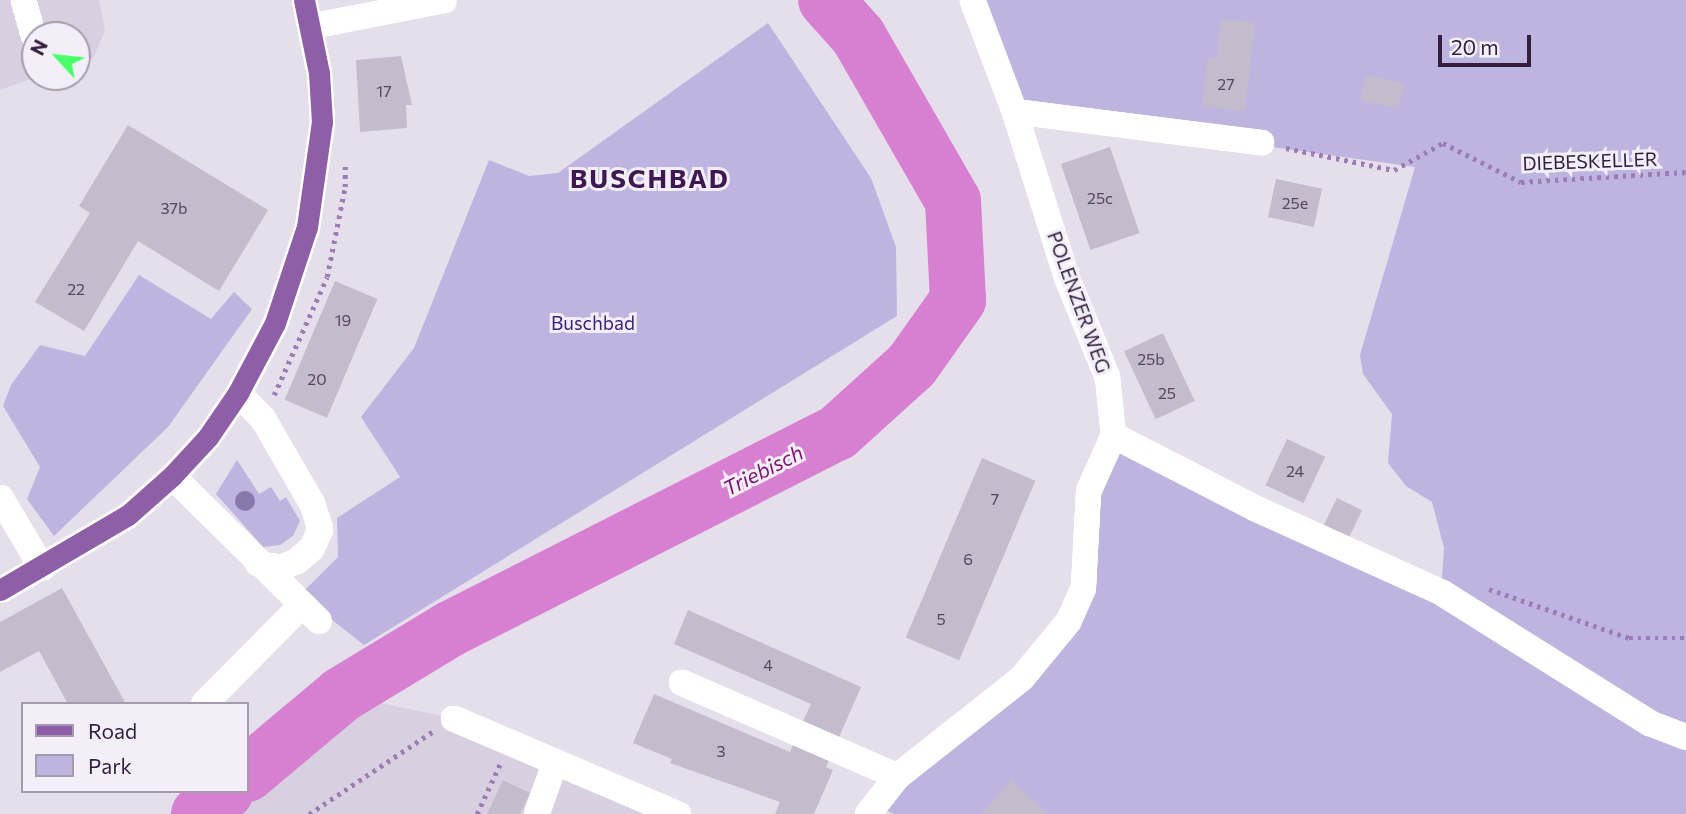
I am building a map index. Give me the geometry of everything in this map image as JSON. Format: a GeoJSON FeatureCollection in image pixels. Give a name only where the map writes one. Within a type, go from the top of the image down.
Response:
{"type":"FeatureCollection","features":[{"type":"Feature","properties":{"kind":"main road"},"geometry":{"type":"LineString","coordinates":[[0,590],[42,568],[128,515],[172,476],[208,437],[238,393],[275,323],[293,272],[316,181],[322,122],[310,26],[304,0]]}},
{"type":"Feature","properties":{"kind":"street"},"geometry":{"type":"LineString","coordinates":[[23,0],[29,21]]}},
{"type":"Feature","properties":{"kind":"street"},"geometry":{"type":"LineString","coordinates":[[310,26],[444,0]]}},
{"type":"Feature","properties":{"kind":"street","name":"POLENZER WEG"},"geometry":{"type":"LineString","coordinates":[[867,814],[897,776],[1021,678],[1068,621],[1083,587],[1088,491],[1113,435],[1108,377],[1066,276],[1014,111],[972,0]]}},
{"type":"Feature","properties":{"kind":"street"},"geometry":{"type":"LineString","coordinates":[[1014,111],[1261,142]]}},
{"type":"Feature","properties":{"kind":"street"},"geometry":{"type":"LineString","coordinates":[[238,393],[264,419],[312,504],[320,529],[311,548],[296,561],[280,567],[257,564]]}},
{"type":"Feature","properties":{"kind":"street"},"geometry":{"type":"LineString","coordinates":[[1113,435],[1402,576],[1441,592],[1650,723],[1686,737]]}},
{"type":"Feature","properties":{"kind":"street"},"geometry":{"type":"LineString","coordinates":[[172,476],[257,564],[319,621]]}},
{"type":"Feature","properties":{"kind":"street"},"geometry":{"type":"LineString","coordinates":[[0,497],[42,568]]}},
{"type":"Feature","properties":{"kind":"street"},"geometry":{"type":"LineString","coordinates":[[205,702],[300,606]]}},
{"type":"Feature","properties":{"kind":"street"},"geometry":{"type":"LineString","coordinates":[[681,682],[897,776]]}},
{"type":"Feature","properties":{"kind":"street"},"geometry":{"type":"LineString","coordinates":[[453,719],[678,814]]}},
{"type":"Feature","properties":{"kind":"street"},"geometry":{"type":"LineString","coordinates":[[536,814],[555,761]]}},
{"type":"Feature","properties":{"kind":"path","name":"DIEBESKELLER"},"geometry":{"type":"LineString","coordinates":[[1261,142],[1394,170],[1443,142],[1521,182],[1686,172]]}},
{"type":"Feature","properties":{"kind":"path"},"geometry":{"type":"LineString","coordinates":[[1441,592],[1490,589],[1629,638],[1686,638]]}},
{"type":"Feature","properties":{"kind":"path"},"geometry":{"type":"LineString","coordinates":[[309,814],[453,719]]}},
{"type":"Feature","properties":{"kind":"path"},"geometry":{"type":"LineString","coordinates":[[477,814],[509,744]]}},
{"type":"Feature","properties":{"kind":"shaded area"},"geometry":{"type":"Polygon","coordinates":[[[0,0],[99,0],[105,30],[94,57],[91,58],[91,21],[21,21],[21,82],[0,90],[0,0]]]}},
{"type":"Feature","properties":{"kind":"shaded area"},"geometry":{"type":"Polygon","coordinates":[[[341,695],[453,718],[651,802],[645,814],[199,814],[224,793],[248,793],[248,773],[341,695]]]}},
{"type":"Feature","properties":{"kind":"green space"},"geometry":{"type":"Polygon","coordinates":[[[972,0],[1686,0],[1686,814],[894,814],[874,804],[1068,621],[1086,511],[1113,435],[1441,591],[1444,548],[1432,502],[1406,486],[1388,463],[1392,414],[1363,374],[1360,355],[1415,167],[1014,111],[972,0]]]}},
{"type":"Feature","properties":{"kind":"green space","name":"Buschbad"},"geometry":{"type":"Polygon","coordinates":[[[768,23],[871,178],[896,247],[897,316],[364,645],[300,595],[338,557],[337,518],[400,477],[361,417],[414,348],[489,160],[529,176],[558,173],[768,23]]]}},
{"type":"Feature","properties":{"kind":"green space"},"geometry":{"type":"Polygon","coordinates":[[[139,275],[211,319],[234,292],[252,309],[168,427],[54,536],[27,499],[40,467],[3,406],[11,385],[40,345],[85,356],[139,275]]]}},
{"type":"Feature","properties":{"kind":"green space"},"geometry":{"type":"Polygon","coordinates":[[[237,460],[259,494],[271,487],[280,501],[286,497],[300,521],[293,536],[280,545],[263,547],[216,494],[237,460]]]}},
{"type":"Feature","properties":{"kind":"building"},"geometry":{"type":"Polygon","coordinates":[[[1221,19],[1255,23],[1245,111],[1202,106],[1208,57],[1217,58],[1221,19]]]}},
{"type":"Feature","properties":{"kind":"building"},"geometry":{"type":"Polygon","coordinates":[[[401,56],[412,105],[406,105],[407,128],[360,132],[356,60],[401,56]]]}},
{"type":"Feature","properties":{"kind":"building"},"geometry":{"type":"Polygon","coordinates":[[[1366,75],[1404,84],[1398,109],[1360,100],[1366,75]]]}},
{"type":"Feature","properties":{"kind":"building"},"geometry":{"type":"Polygon","coordinates":[[[128,125],[268,210],[219,291],[138,241],[84,331],[35,302],[90,213],[79,206],[128,125]]]}},
{"type":"Feature","properties":{"kind":"building"},"geometry":{"type":"Polygon","coordinates":[[[1110,147],[1140,233],[1090,250],[1061,164],[1110,147]]]}},
{"type":"Feature","properties":{"kind":"building"},"geometry":{"type":"Polygon","coordinates":[[[1276,179],[1322,189],[1314,227],[1268,217],[1276,179]]]}},
{"type":"Feature","properties":{"kind":"building"},"geometry":{"type":"Polygon","coordinates":[[[335,281],[377,299],[327,418],[285,400],[335,281]]]}},
{"type":"Feature","properties":{"kind":"building"},"geometry":{"type":"Polygon","coordinates":[[[1163,333],[1195,401],[1156,419],[1124,351],[1163,333]]]}},
{"type":"Feature","properties":{"kind":"building"},"geometry":{"type":"Polygon","coordinates":[[[1287,439],[1325,457],[1304,503],[1265,485],[1287,439]]]}},
{"type":"Feature","properties":{"kind":"building"},"geometry":{"type":"Polygon","coordinates":[[[982,458],[1035,481],[959,660],[906,637],[982,458]]]}},
{"type":"Feature","properties":{"kind":"building"},"geometry":{"type":"Polygon","coordinates":[[[1337,498],[1362,510],[1349,537],[1324,525],[1337,498]]]}},
{"type":"Feature","properties":{"kind":"building"},"geometry":{"type":"Polygon","coordinates":[[[62,588],[125,702],[67,702],[39,651],[0,672],[0,622],[62,588]]]}},
{"type":"Feature","properties":{"kind":"building"},"geometry":{"type":"Polygon","coordinates":[[[688,610],[861,687],[839,737],[803,721],[811,704],[674,644],[688,610]]]}},
{"type":"Feature","properties":{"kind":"building"},"geometry":{"type":"Polygon","coordinates":[[[654,694],[790,752],[793,745],[829,761],[826,767],[833,770],[814,814],[775,814],[780,802],[670,763],[672,759],[633,743],[654,694]]]}},
{"type":"Feature","properties":{"kind":"building"},"geometry":{"type":"Polygon","coordinates":[[[503,780],[530,793],[520,814],[487,814],[503,780]]]}},
{"type":"Feature","properties":{"kind":"building"},"geometry":{"type":"Polygon","coordinates":[[[1011,780],[1048,814],[981,814],[1011,780]]]}},
{"type":"Feature","properties":{"kind":"waterway","name":"Triebisch"},"geometry":{"type":"LineString","coordinates":[[248,773],[341,695],[450,629],[837,433],[912,365],[958,300],[953,201],[858,36],[826,0]]}},
{"type":"Feature","properties":{"kind":"waterway","name":"Triebisch"},"geometry":{"type":"LineString","coordinates":[[199,814],[224,793]]}},
{"type":"Feature","properties":{"kind":"district","name":"BUSCHBAD"},"geometry":{"type":"Point","coordinates":[650,178]}}]}
